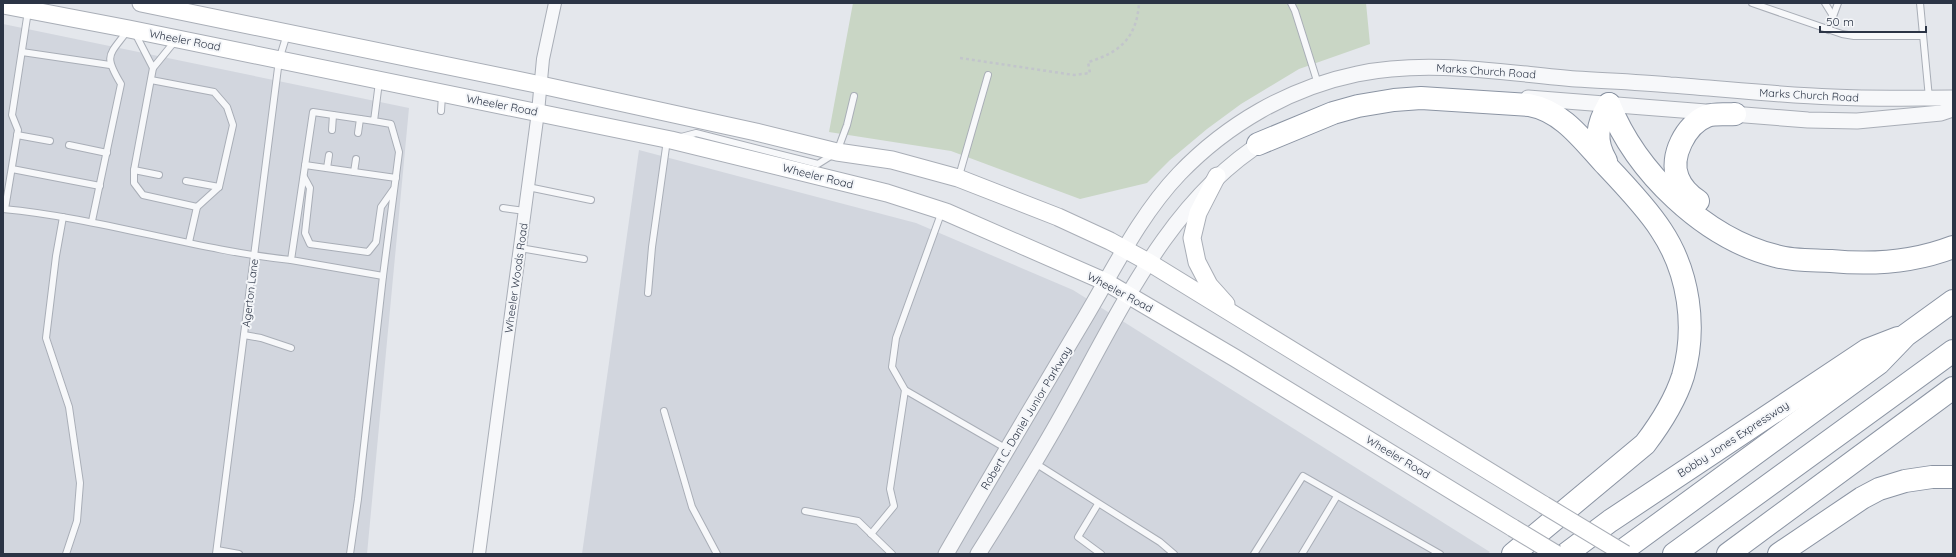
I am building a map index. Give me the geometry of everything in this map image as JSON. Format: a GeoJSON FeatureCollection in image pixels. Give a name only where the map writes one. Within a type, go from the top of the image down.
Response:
{"type":"FeatureCollection","features":[{"type":"Feature","properties":{"kind":"highway"},"geometry":{"type":"LineString","coordinates":[[1258,144],[1333,113],[1358,106],[1394,100],[1421,98],[1542,107],[1557,115],[1613,172],[1661,230],[1673,251],[1682,276],[1690,326],[1688,352],[1683,376],[1673,400],[1660,424],[1645,444],[1512,554]]}},
{"type":"Feature","properties":{"kind":"highway"},"geometry":{"type":"LineString","coordinates":[[1609,104],[1602,116],[1597,139],[1600,150],[1613,172]]}},
{"type":"Feature","properties":{"kind":"highway"},"geometry":{"type":"LineString","coordinates":[[1609,104],[1616,121],[1644,165],[1675,198],[1708,224],[1756,250],[1778,257],[1866,263],[1917,258],[1953,247]]}},
{"type":"Feature","properties":{"kind":"highway"},"geometry":{"type":"LineString","coordinates":[[1735,114],[1708,116],[1693,127],[1685,136],[1679,149],[1676,164],[1678,178],[1684,190],[1721,218],[1748,233],[1841,262]]}},
{"type":"Feature","properties":{"kind":"highway","name":"Bobby Jones Expressway"},"geometry":{"type":"LineString","coordinates":[[1618,554],[1879,363],[1906,335],[1953,301]]}},
{"type":"Feature","properties":{"kind":"highway","name":"Bobby Jones Expressway"},"geometry":{"type":"LineString","coordinates":[[1566,554],[1610,521],[1867,350],[1906,335]]}},
{"type":"Feature","properties":{"kind":"highway"},"geometry":{"type":"LineString","coordinates":[[1674,554],[1953,351]]}},
{"type":"Feature","properties":{"kind":"highway"},"geometry":{"type":"LineString","coordinates":[[1728,554],[1953,388]]}},
{"type":"Feature","properties":{"kind":"highway"},"geometry":{"type":"LineString","coordinates":[[1778,554],[1862,498],[1879,489],[1905,481],[1925,478],[1953,477]]}},
{"type":"Feature","properties":{"kind":"main road"},"geometry":{"type":"LineString","coordinates":[[141,3],[541,85],[756,132],[837,152],[892,160],[958,178],[1058,217],[1110,241],[1150,263],[1625,554]]}},
{"type":"Feature","properties":{"kind":"main road","name":"Wheeler Road"},"geometry":{"type":"LineString","coordinates":[[3,5],[669,139],[886,193],[942,211],[1106,282],[1215,346],[1556,554]]}},
{"type":"Feature","properties":{"kind":"main road"},"geometry":{"type":"LineString","coordinates":[[1217,176],[1198,213],[1192,238],[1198,262],[1209,285],[1238,318]]}},
{"type":"Feature","properties":{"kind":"street","name":"Wheeler Woods Road"},"geometry":{"type":"LineString","coordinates":[[479,554],[544,59],[555,3]]}},
{"type":"Feature","properties":{"kind":"street","name":"Marks Church Road"},"geometry":{"type":"LineString","coordinates":[[1106,282],[1124,250],[1160,196],[1178,175],[1206,148],[1239,123],[1261,110],[1318,84],[1360,73],[1412,67],[1491,71],[1834,97],[1953,98]]}},
{"type":"Feature","properties":{"kind":"street"},"geometry":{"type":"LineString","coordinates":[[1608,81],[1609,104]]}},
{"type":"Feature","properties":{"kind":"street","name":"Marks Church Road"},"geometry":{"type":"LineString","coordinates":[[1128,296],[1181,216],[1217,176],[1258,144],[1304,117],[1360,97],[1414,91],[1452,91],[1735,114],[1777,119],[1857,121],[1941,113],[1953,109]]}},
{"type":"Feature","properties":{"kind":"street","name":"Robert C. Daniel Junior Parkway"},"geometry":{"type":"LineString","coordinates":[[946,554],[1106,282]]}},
{"type":"Feature","properties":{"kind":"street"},"geometry":{"type":"LineString","coordinates":[[978,554],[1035,464],[1128,296]]}},
{"type":"Feature","properties":{"kind":"lane"},"geometry":{"type":"LineString","coordinates":[[1291,3],[1295,10],[1318,84]]}},
{"type":"Feature","properties":{"kind":"lane"},"geometry":{"type":"LineString","coordinates":[[1752,3],[1828,30],[1854,36],[1923,36]]}},
{"type":"Feature","properties":{"kind":"lane"},"geometry":{"type":"LineString","coordinates":[[1825,3],[1833,16]]}},
{"type":"Feature","properties":{"kind":"lane"},"geometry":{"type":"LineString","coordinates":[[1828,30],[1838,3]]}},
{"type":"Feature","properties":{"kind":"lane"},"geometry":{"type":"LineString","coordinates":[[1920,3],[1929,98]]}},
{"type":"Feature","properties":{"kind":"lane"},"geometry":{"type":"LineString","coordinates":[[28,10],[12,115],[18,130],[4,209],[92,221],[254,256],[291,260],[383,276]]}},
{"type":"Feature","properties":{"kind":"lane"},"geometry":{"type":"LineString","coordinates":[[92,221],[121,84],[110,65],[110,55],[131,30],[153,68]]}},
{"type":"Feature","properties":{"kind":"lane","name":"Agerton Lane"},"geometry":{"type":"LineString","coordinates":[[216,552],[280,60],[288,33]]}},
{"type":"Feature","properties":{"kind":"lane"},"geometry":{"type":"LineString","coordinates":[[177,39],[153,68],[134,170],[134,182],[143,194],[197,207]]}},
{"type":"Feature","properties":{"kind":"lane"},"geometry":{"type":"LineString","coordinates":[[22,52],[110,65]]}},
{"type":"Feature","properties":{"kind":"lane"},"geometry":{"type":"LineString","coordinates":[[958,178],[988,75]]}},
{"type":"Feature","properties":{"kind":"lane"},"geometry":{"type":"LineString","coordinates":[[151,80],[214,92],[227,106],[233,125],[219,187],[197,207],[189,242]]}},
{"type":"Feature","properties":{"kind":"lane"},"geometry":{"type":"LineString","coordinates":[[374,121],[380,80]]}},
{"type":"Feature","properties":{"kind":"lane"},"geometry":{"type":"LineString","coordinates":[[441,112],[442,94]]}},
{"type":"Feature","properties":{"kind":"lane"},"geometry":{"type":"LineString","coordinates":[[648,293],[656,210],[669,139],[696,133],[818,164],[837,152],[847,125],[854,96]]}},
{"type":"Feature","properties":{"kind":"lane"},"geometry":{"type":"LineString","coordinates":[[291,260],[313,112],[391,124],[399,152],[383,276],[358,499],[350,554]]}},
{"type":"Feature","properties":{"kind":"lane"},"geometry":{"type":"LineString","coordinates":[[332,130],[333,115]]}},
{"type":"Feature","properties":{"kind":"lane"},"geometry":{"type":"LineString","coordinates":[[358,133],[360,119]]}},
{"type":"Feature","properties":{"kind":"lane"},"geometry":{"type":"LineString","coordinates":[[17,135],[50,141]]}},
{"type":"Feature","properties":{"kind":"lane"},"geometry":{"type":"LineString","coordinates":[[69,145],[106,153]]}},
{"type":"Feature","properties":{"kind":"lane"},"geometry":{"type":"LineString","coordinates":[[327,168],[329,155]]}},
{"type":"Feature","properties":{"kind":"lane"},"geometry":{"type":"LineString","coordinates":[[354,172],[356,159]]}},
{"type":"Feature","properties":{"kind":"lane"},"geometry":{"type":"LineString","coordinates":[[305,165],[396,178]]}},
{"type":"Feature","properties":{"kind":"lane"},"geometry":{"type":"LineString","coordinates":[[12,169],[100,186]]}},
{"type":"Feature","properties":{"kind":"lane"},"geometry":{"type":"LineString","coordinates":[[134,170],[159,175]]}},
{"type":"Feature","properties":{"kind":"lane"},"geometry":{"type":"LineString","coordinates":[[304,176],[310,188],[305,233],[310,244],[368,252],[376,242],[381,206],[394,188]]}},
{"type":"Feature","properties":{"kind":"lane"},"geometry":{"type":"LineString","coordinates":[[186,181],[219,187]]}},
{"type":"Feature","properties":{"kind":"lane"},"geometry":{"type":"LineString","coordinates":[[528,187],[591,200]]}},
{"type":"Feature","properties":{"kind":"lane"},"geometry":{"type":"LineString","coordinates":[[503,208],[525,211]]}},
{"type":"Feature","properties":{"kind":"lane"},"geometry":{"type":"LineString","coordinates":[[942,211],[896,338],[892,367],[905,390],[1007,449]]}},
{"type":"Feature","properties":{"kind":"lane"},"geometry":{"type":"LineString","coordinates":[[63,217],[56,256],[46,338],[69,407],[80,483],[76,521],[66,554]]}},
{"type":"Feature","properties":{"kind":"lane"},"geometry":{"type":"LineString","coordinates":[[520,248],[584,259]]}},
{"type":"Feature","properties":{"kind":"lane"},"geometry":{"type":"LineString","coordinates":[[244,335],[261,338],[291,348]]}},
{"type":"Feature","properties":{"kind":"lane"},"geometry":{"type":"LineString","coordinates":[[871,534],[894,506],[890,489],[905,390]]}},
{"type":"Feature","properties":{"kind":"lane"},"geometry":{"type":"LineString","coordinates":[[664,411],[692,507],[717,554]]}},
{"type":"Feature","properties":{"kind":"lane"},"geometry":{"type":"LineString","coordinates":[[1035,464],[1160,542],[1174,554]]}},
{"type":"Feature","properties":{"kind":"lane"},"geometry":{"type":"LineString","coordinates":[[1254,554],[1303,476],[1440,554]]}},
{"type":"Feature","properties":{"kind":"lane"},"geometry":{"type":"LineString","coordinates":[[1302,554],[1337,496]]}},
{"type":"Feature","properties":{"kind":"lane"},"geometry":{"type":"LineString","coordinates":[[1098,504],[1078,537],[1102,554]]}},
{"type":"Feature","properties":{"kind":"lane"},"geometry":{"type":"LineString","coordinates":[[805,511],[858,521],[889,553]]}},
{"type":"Feature","properties":{"kind":"lane"},"geometry":{"type":"LineString","coordinates":[[216,552],[239,554]]}},
{"type":"Feature","properties":{"kind":"path"},"geometry":{"type":"LineString","coordinates":[[960,58],[1074,75],[1090,73],[1088,62],[1111,54],[1127,39],[1134,26],[1139,3]]}},
{"type":"Feature","properties":{"kind":"shaded area"},"geometry":{"type":"Polygon","coordinates":[[[3,24],[409,108],[367,554],[3,554],[3,24]]]}},
{"type":"Feature","properties":{"kind":"shaded area"},"geometry":{"type":"Polygon","coordinates":[[[639,150],[916,223],[1073,290],[1490,552],[1487,554],[582,554],[639,150]]]}},
{"type":"Feature","properties":{"kind":"green space"},"geometry":{"type":"Polygon","coordinates":[[[853,3],[1366,3],[1370,44],[1299,69],[1241,104],[1207,129],[1170,160],[1147,183],[1080,199],[951,151],[829,132],[853,3]]]}}]}
